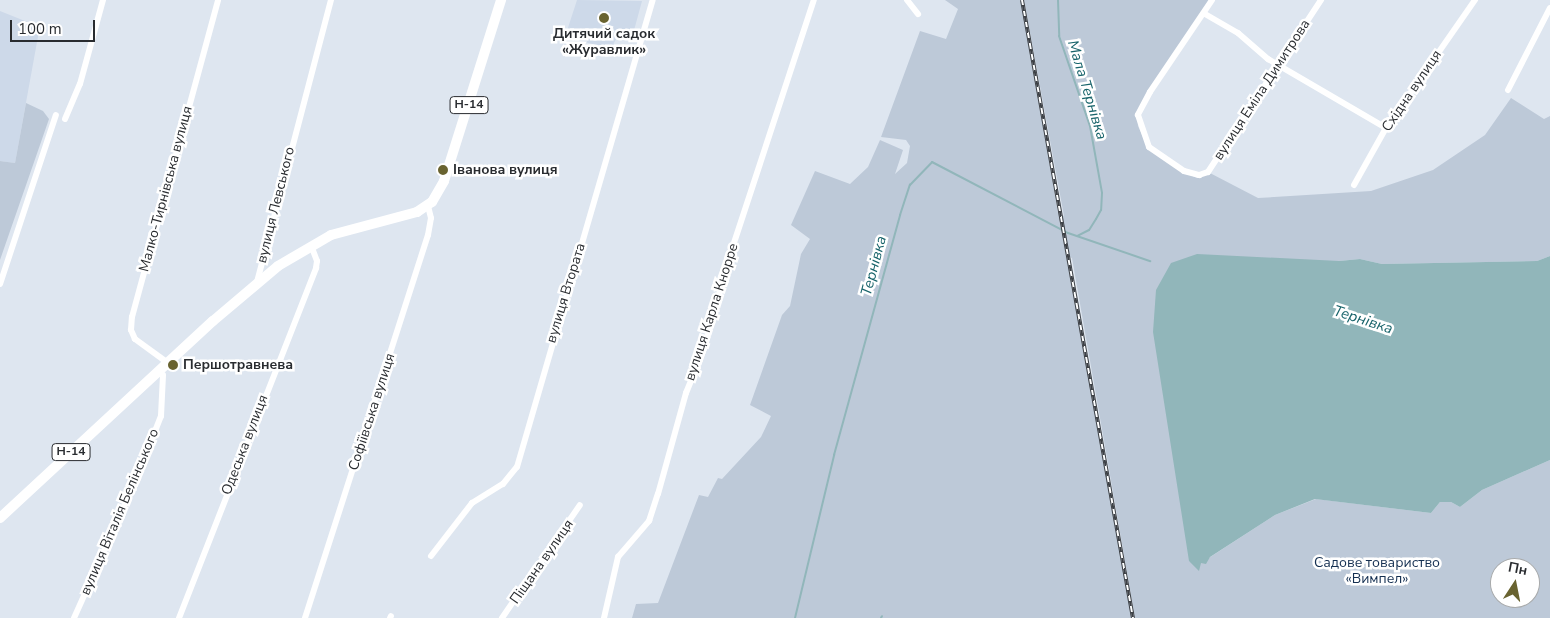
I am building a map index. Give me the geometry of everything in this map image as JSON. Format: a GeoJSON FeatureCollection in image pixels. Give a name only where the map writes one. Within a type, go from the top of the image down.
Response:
{"type":"FeatureCollection","features":[{"type":"Feature","properties":{"kind":"main road","name":"Н-14"},"geometry":{"type":"LineString","coordinates":[[257,282],[311,245],[348,228],[417,212],[428,206],[444,182],[501,0]]}},
{"type":"Feature","properties":{"kind":"main road","name":"вулиця Левського"},"geometry":{"type":"LineString","coordinates":[[161,373],[168,363],[257,282]]}},
{"type":"Feature","properties":{"kind":"main road","name":"Н-14"},"geometry":{"type":"LineString","coordinates":[[0,518],[161,373]]}},
{"type":"Feature","properties":{"kind":"street"},"geometry":{"type":"LineString","coordinates":[[65,119],[80,84],[104,0]]}},
{"type":"Feature","properties":{"kind":"street","name":"Малко-Тирнівська вулиця"},"geometry":{"type":"LineString","coordinates":[[168,363],[135,338],[131,330],[132,317],[218,0]]}},
{"type":"Feature","properties":{"kind":"street","name":"вулиця Левського"},"geometry":{"type":"LineString","coordinates":[[257,282],[331,0]]}},
{"type":"Feature","properties":{"kind":"street","name":"вулиця Втората"},"geometry":{"type":"LineString","coordinates":[[432,556],[472,503],[503,484],[517,467],[538,385],[653,0]]}},
{"type":"Feature","properties":{"kind":"street","name":"вулиця Карла Кнорре"},"geometry":{"type":"LineString","coordinates":[[604,618],[618,557],[649,521],[656,503],[686,393],[704,349],[730,255],[814,0]]}},
{"type":"Feature","properties":{"kind":"street"},"geometry":{"type":"LineString","coordinates":[[907,0],[918,14]]}},
{"type":"Feature","properties":{"kind":"street"},"geometry":{"type":"LineString","coordinates":[[1212,0],[1205,14],[1278,65],[1386,128]]}},
{"type":"Feature","properties":{"kind":"street","name":"вулиця Еміла Димитрова"},"geometry":{"type":"LineString","coordinates":[[1205,14],[1196,20],[1138,115],[1149,147],[1184,171],[1199,175],[1208,172],[1321,0]]}},
{"type":"Feature","properties":{"kind":"street","name":"Східна вулиця"},"geometry":{"type":"LineString","coordinates":[[1354,185],[1386,128],[1474,0]]}},
{"type":"Feature","properties":{"kind":"street"},"geometry":{"type":"LineString","coordinates":[[1508,90],[1550,8]]}},
{"type":"Feature","properties":{"kind":"street"},"geometry":{"type":"LineString","coordinates":[[0,284],[56,115]]}},
{"type":"Feature","properties":{"kind":"street","name":"Софіївська вулиця"},"geometry":{"type":"LineString","coordinates":[[304,618],[428,235],[431,212],[428,206]]}},
{"type":"Feature","properties":{"kind":"street","name":"Одеська вулиця"},"geometry":{"type":"LineString","coordinates":[[179,618],[316,268],[317,260],[311,245]]}},
{"type":"Feature","properties":{"kind":"street","name":"вулиця Віталія Белінського"},"geometry":{"type":"LineString","coordinates":[[74,618],[131,491],[161,416],[161,373]]}},
{"type":"Feature","properties":{"kind":"street","name":"Піщана вулиця"},"geometry":{"type":"LineString","coordinates":[[502,618],[580,505]]}},
{"type":"Feature","properties":{"kind":"shaded area","name":"Дитячий садок «Журавлик»"},"geometry":{"type":"Polygon","coordinates":[[[577,0],[642,1],[633,34],[620,31],[613,45],[608,48],[565,37],[577,0]]]}},
{"type":"Feature","properties":{"kind":"shaded area"},"geometry":{"type":"Polygon","coordinates":[[[0,11],[30,23],[39,31],[15,163],[0,161],[0,11]]]}},
{"type":"Feature","properties":{"kind":"green space","name":"Садове товариство «Вимпел»"},"geometry":{"type":"Polygon","coordinates":[[[945,0],[1022,0],[1058,213],[1064,216],[1024,0],[1210,0],[1137,115],[1138,126],[1148,148],[1184,172],[1197,178],[1208,172],[1258,198],[1371,191],[1433,170],[1485,135],[1511,98],[1544,119],[1550,116],[1550,256],[1537,261],[1382,264],[1360,259],[1339,261],[1189,561],[1201,563],[1275,515],[1316,499],[1431,513],[1440,502],[1451,502],[1460,507],[1482,490],[1550,460],[1550,618],[1135,618],[1072,258],[1067,256],[1132,618],[632,618],[636,604],[658,603],[699,495],[708,497],[718,478],[722,479],[761,437],[771,416],[750,405],[782,315],[790,306],[801,254],[810,239],[791,225],[815,171],[850,184],[868,167],[880,140],[903,150],[895,174],[907,163],[910,146],[906,140],[881,137],[920,31],[946,39],[958,9],[945,0]]]}},
{"type":"Feature","properties":{"kind":"green space"},"geometry":{"type":"Polygon","coordinates":[[[26,103],[43,111],[49,119],[0,260],[0,161],[15,163],[26,103]]]}},
{"type":"Feature","properties":{"kind":"water"},"geometry":{"type":"Polygon","coordinates":[[[1197,254],[1339,261],[1360,259],[1382,264],[1537,261],[1550,256],[1550,460],[1482,490],[1460,507],[1451,502],[1440,502],[1431,513],[1315,499],[1275,515],[1210,557],[1206,564],[1201,563],[1199,571],[1189,561],[1153,332],[1156,290],[1171,263],[1197,254]]]}},
{"type":"Feature","properties":{"kind":"waterway","name":"Мала Тернівка"},"geometry":{"type":"LineString","coordinates":[[1058,0],[1059,36],[1090,126],[1102,193],[1101,210],[1096,219],[1089,230],[1077,236]]}},
{"type":"Feature","properties":{"kind":"waterway","name":"Тернівка"},"geometry":{"type":"LineString","coordinates":[[795,618],[834,455],[900,215],[910,185],[932,162],[1068,233],[1150,261]]}},
{"type":"Feature","properties":{"kind":"railway"},"geometry":{"type":"LineString","coordinates":[[1022,0],[1133,618]]}},
{"type":"Feature","properties":{"kind":"place","name":"Дитячий садок «Журавлик»"},"geometry":{"type":"Point","coordinates":[604,18]}},
{"type":"Feature","properties":{"kind":"place","name":"Іванова вулиця"},"geometry":{"type":"Point","coordinates":[443,170]}},
{"type":"Feature","properties":{"kind":"place","name":"Першотравнева"},"geometry":{"type":"Point","coordinates":[173,365]}}]}
